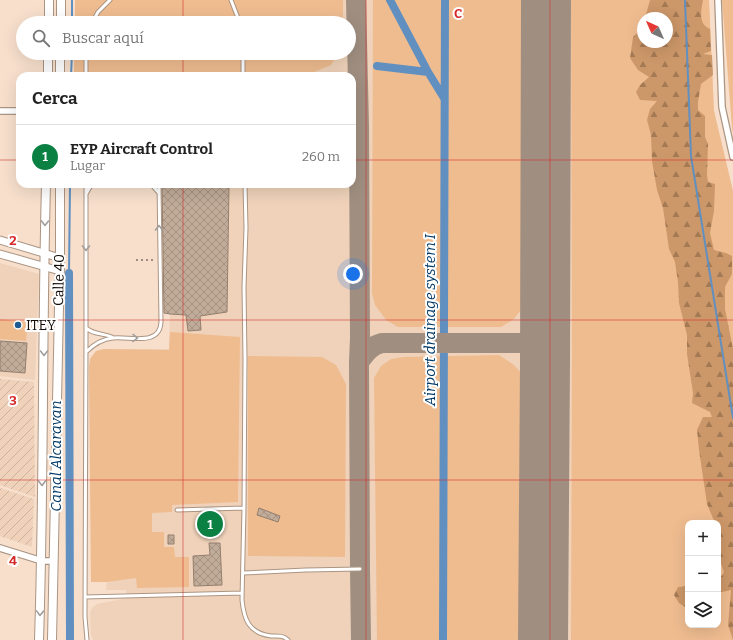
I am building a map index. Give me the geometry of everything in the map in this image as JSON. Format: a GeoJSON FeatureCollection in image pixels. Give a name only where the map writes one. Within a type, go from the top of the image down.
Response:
{"type":"FeatureCollection","features":[{"type":"Feature","properties":{"kind":"main road"},"geometry":{"type":"LineString","coordinates":[[49,0],[49,16]]}},
{"type":"Feature","properties":{"kind":"main road"},"geometry":{"type":"LineString","coordinates":[[61,0],[61,16]]}},
{"type":"Feature","properties":{"kind":"main road"},"geometry":{"type":"LineString","coordinates":[[48,60],[48,72]]}},
{"type":"Feature","properties":{"kind":"main road"},"geometry":{"type":"LineString","coordinates":[[60,60],[60,72]]}},
{"type":"Feature","properties":{"kind":"main road","name":"Calle 40"},"geometry":{"type":"LineString","coordinates":[[39,640],[42,561],[44,253],[46,188]]}},
{"type":"Feature","properties":{"kind":"main road","name":"Calle 40"},"geometry":{"type":"LineString","coordinates":[[52,640],[60,271],[60,188]]}},
{"type":"Feature","properties":{"kind":"street"},"geometry":{"type":"LineString","coordinates":[[718,0],[722,107],[733,157]]}},
{"type":"Feature","properties":{"kind":"street"},"geometry":{"type":"LineString","coordinates":[[0,111],[16,111]]}},
{"type":"Feature","properties":{"kind":"street"},"geometry":{"type":"LineString","coordinates":[[0,240],[60,258]]}},
{"type":"Feature","properties":{"kind":"street"},"geometry":{"type":"LineString","coordinates":[[0,254],[60,271]]}},
{"type":"Feature","properties":{"kind":"street"},"geometry":{"type":"LineString","coordinates":[[0,548],[42,561],[54,561]]}},
{"type":"Feature","properties":{"kind":"lane"},"geometry":{"type":"LineString","coordinates":[[96,16],[110,0]]}},
{"type":"Feature","properties":{"kind":"lane"},"geometry":{"type":"LineString","coordinates":[[231,0],[237,16]]}},
{"type":"Feature","properties":{"kind":"lane"},"geometry":{"type":"LineString","coordinates":[[86,60],[86,72]]}},
{"type":"Feature","properties":{"kind":"lane"},"geometry":{"type":"LineString","coordinates":[[243,60],[243,72]]}},
{"type":"Feature","properties":{"kind":"lane"},"geometry":{"type":"LineString","coordinates":[[86,188],[85,617],[88,640]]}},
{"type":"Feature","properties":{"kind":"lane"},"geometry":{"type":"LineString","coordinates":[[86,195],[90,188]]}},
{"type":"Feature","properties":{"kind":"lane"},"geometry":{"type":"LineString","coordinates":[[154,188],[159,193]]}},
{"type":"Feature","properties":{"kind":"lane"},"geometry":{"type":"LineString","coordinates":[[86,352],[97,343],[112,338],[148,338],[154,336],[159,330],[161,322],[159,188]]}},
{"type":"Feature","properties":{"kind":"lane"},"geometry":{"type":"LineString","coordinates":[[245,188],[243,612],[251,628],[259,633],[270,636],[280,636],[288,640]]}},
{"type":"Feature","properties":{"kind":"lane"},"geometry":{"type":"LineString","coordinates":[[86,328],[92,333],[108,335],[112,338]]}},
{"type":"Feature","properties":{"kind":"lane"},"geometry":{"type":"LineString","coordinates":[[177,510],[244,508]]}},
{"type":"Feature","properties":{"kind":"lane"},"geometry":{"type":"LineString","coordinates":[[243,573],[306,570],[360,570]]}},
{"type":"Feature","properties":{"kind":"lane"},"geometry":{"type":"LineString","coordinates":[[85,597],[242,593]]}},
{"type":"Feature","properties":{"kind":"path"},"geometry":{"type":"LineString","coordinates":[[136,260],[160,260]]}},
{"type":"Feature","properties":{"kind":"shaded area"},"geometry":{"type":"Polygon","coordinates":[[[75,0],[709,0],[714,111],[733,191],[733,640],[93,640],[91,635],[90,612],[93,607],[97,604],[127,598],[126,590],[106,590],[107,582],[91,582],[90,359],[96,351],[104,349],[169,349],[170,314],[162,312],[160,188],[356,188],[356,72],[74,72],[74,60],[356,60],[356,16],[75,16],[75,0]]]}},
{"type":"Feature","properties":{"kind":"shaded area"},"geometry":{"type":"Polygon","coordinates":[[[75,0],[343,0],[343,16],[75,16],[75,0]]]}},
{"type":"Feature","properties":{"kind":"shaded area"},"geometry":{"type":"Polygon","coordinates":[[[373,0],[523,0],[521,68],[525,289],[524,306],[514,319],[501,327],[398,327],[386,320],[375,305],[372,293],[373,0]]]}},
{"type":"Feature","properties":{"kind":"shaded area"},"geometry":{"type":"Polygon","coordinates":[[[571,0],[709,0],[714,111],[733,191],[733,640],[571,640],[571,0]]]}},
{"type":"Feature","properties":{"kind":"shaded area"},"geometry":{"type":"Polygon","coordinates":[[[722,0],[733,0],[733,133],[732,128],[722,0]]]}},
{"type":"Feature","properties":{"kind":"shaded area"},"geometry":{"type":"Polygon","coordinates":[[[74,60],[334,60],[331,65],[314,72],[74,72],[74,60]]]}},
{"type":"Feature","properties":{"kind":"shaded area","name":"ITEY"},"geometry":{"type":"Polygon","coordinates":[[[0,263],[39,274],[35,380],[0,376],[0,263]]]}},
{"type":"Feature","properties":{"kind":"shaded area"},"geometry":{"type":"Polygon","coordinates":[[[0,319],[28,322],[26,341],[0,339],[0,319]]]}},
{"type":"Feature","properties":{"kind":"shaded area"},"geometry":{"type":"Polygon","coordinates":[[[170,332],[240,337],[238,502],[172,505],[172,512],[152,513],[152,532],[164,532],[164,547],[174,547],[175,557],[189,557],[189,587],[137,588],[136,578],[107,582],[91,582],[90,359],[96,351],[104,349],[169,350],[170,332]]]}},
{"type":"Feature","properties":{"kind":"shaded area"},"geometry":{"type":"Polygon","coordinates":[[[499,355],[514,365],[521,373],[526,386],[523,640],[377,640],[374,378],[381,366],[391,359],[404,357],[499,355]]]}},
{"type":"Feature","properties":{"kind":"shaded area"},"geometry":{"type":"Polygon","coordinates":[[[248,356],[322,357],[336,365],[346,384],[345,557],[248,556],[248,356]]]}},
{"type":"Feature","properties":{"kind":"shaded area"},"geometry":{"type":"Polygon","coordinates":[[[0,379],[34,382],[35,497],[0,485],[0,379]]]}},
{"type":"Feature","properties":{"kind":"shaded area"},"geometry":{"type":"Polygon","coordinates":[[[0,488],[34,499],[32,547],[0,536],[0,488]]]}},
{"type":"Feature","properties":{"kind":"green space"},"geometry":{"type":"Polygon","coordinates":[[[650,0],[703,0],[701,17],[706,27],[710,29],[711,51],[703,54],[712,55],[713,75],[701,84],[698,110],[705,116],[705,137],[708,144],[708,182],[715,184],[714,211],[710,233],[714,250],[732,256],[732,274],[725,287],[725,309],[733,349],[733,640],[728,625],[731,590],[721,592],[721,576],[724,572],[721,564],[721,520],[714,520],[707,504],[697,430],[703,417],[712,417],[710,412],[692,403],[693,393],[687,354],[687,335],[679,303],[675,262],[669,249],[663,208],[657,190],[652,161],[651,135],[647,120],[650,109],[657,101],[640,100],[636,92],[640,85],[649,77],[638,70],[630,58],[633,37],[637,33],[637,48],[673,48],[673,12],[647,12],[650,0]]]}},
{"type":"Feature","properties":{"kind":"green space"},"geometry":{"type":"Polygon","coordinates":[[[685,586],[685,607],[679,603],[674,595],[678,587],[685,586]]]}},
{"type":"Feature","properties":{"kind":"building"},"geometry":{"type":"Polygon","coordinates":[[[162,188],[229,188],[227,312],[200,316],[201,330],[188,331],[186,315],[164,313],[162,188]]]}},
{"type":"Feature","properties":{"kind":"building"},"geometry":{"type":"Polygon","coordinates":[[[0,341],[27,343],[25,373],[0,371],[0,341]]]}},
{"type":"Feature","properties":{"kind":"building"},"geometry":{"type":"Polygon","coordinates":[[[259,508],[280,516],[278,522],[257,515],[259,508]]]}},
{"type":"Feature","properties":{"kind":"building"},"geometry":{"type":"Polygon","coordinates":[[[211,512],[220,519],[218,530],[209,535],[200,528],[201,517],[211,512]]]}},
{"type":"Feature","properties":{"kind":"building"},"geometry":{"type":"Polygon","coordinates":[[[168,535],[174,535],[174,544],[168,544],[168,535]]]}},
{"type":"Feature","properties":{"kind":"building"},"geometry":{"type":"Polygon","coordinates":[[[209,543],[220,543],[222,585],[194,586],[193,556],[210,555],[209,543]]]}},
{"type":"Feature","properties":{"kind":"waterway"},"geometry":{"type":"LineString","coordinates":[[72,0],[72,16]]}},
{"type":"Feature","properties":{"kind":"waterway"},"geometry":{"type":"LineString","coordinates":[[390,0],[428,72]]}},
{"type":"Feature","properties":{"kind":"waterway","name":"Airport drainage system I"},"geometry":{"type":"LineString","coordinates":[[443,640],[445,0]]}},
{"type":"Feature","properties":{"kind":"waterway"},"geometry":{"type":"LineString","coordinates":[[685,0],[691,156],[733,418]]}},
{"type":"Feature","properties":{"kind":"waterway"},"geometry":{"type":"LineString","coordinates":[[71,72],[72,60]]}},
{"type":"Feature","properties":{"kind":"waterway"},"geometry":{"type":"LineString","coordinates":[[377,66],[428,72],[444,98]]}},
{"type":"Feature","properties":{"kind":"waterway"},"geometry":{"type":"LineString","coordinates":[[69,273],[70,188]]}},
{"type":"Feature","properties":{"kind":"waterway","name":"Canal Alcaravan"},"geometry":{"type":"LineString","coordinates":[[69,273],[70,640]]}},
{"type":"Feature","properties":{"kind":"taxiway"},"geometry":{"type":"LineString","coordinates":[[356,0],[359,125],[361,640]]}},
{"type":"Feature","properties":{"kind":"taxiway"},"geometry":{"type":"LineString","coordinates":[[524,343],[537,336],[545,323]]}},
{"type":"Feature","properties":{"kind":"taxiway"},"geometry":{"type":"LineString","coordinates":[[359,362],[371,348],[382,343],[524,343],[534,348],[545,363]]}},
{"type":"Feature","properties":{"kind":"runway"},"geometry":{"type":"LineString","coordinates":[[543,640],[546,0]]}},
{"type":"Feature","properties":{"kind":"place","name":"ITEY"},"geometry":{"type":"Point","coordinates":[18,325]}},
{"type":"Feature","properties":{"kind":"place","name":"EYP Aircraft Control"},"geometry":{"type":"Point","coordinates":[210,524]}}]}
